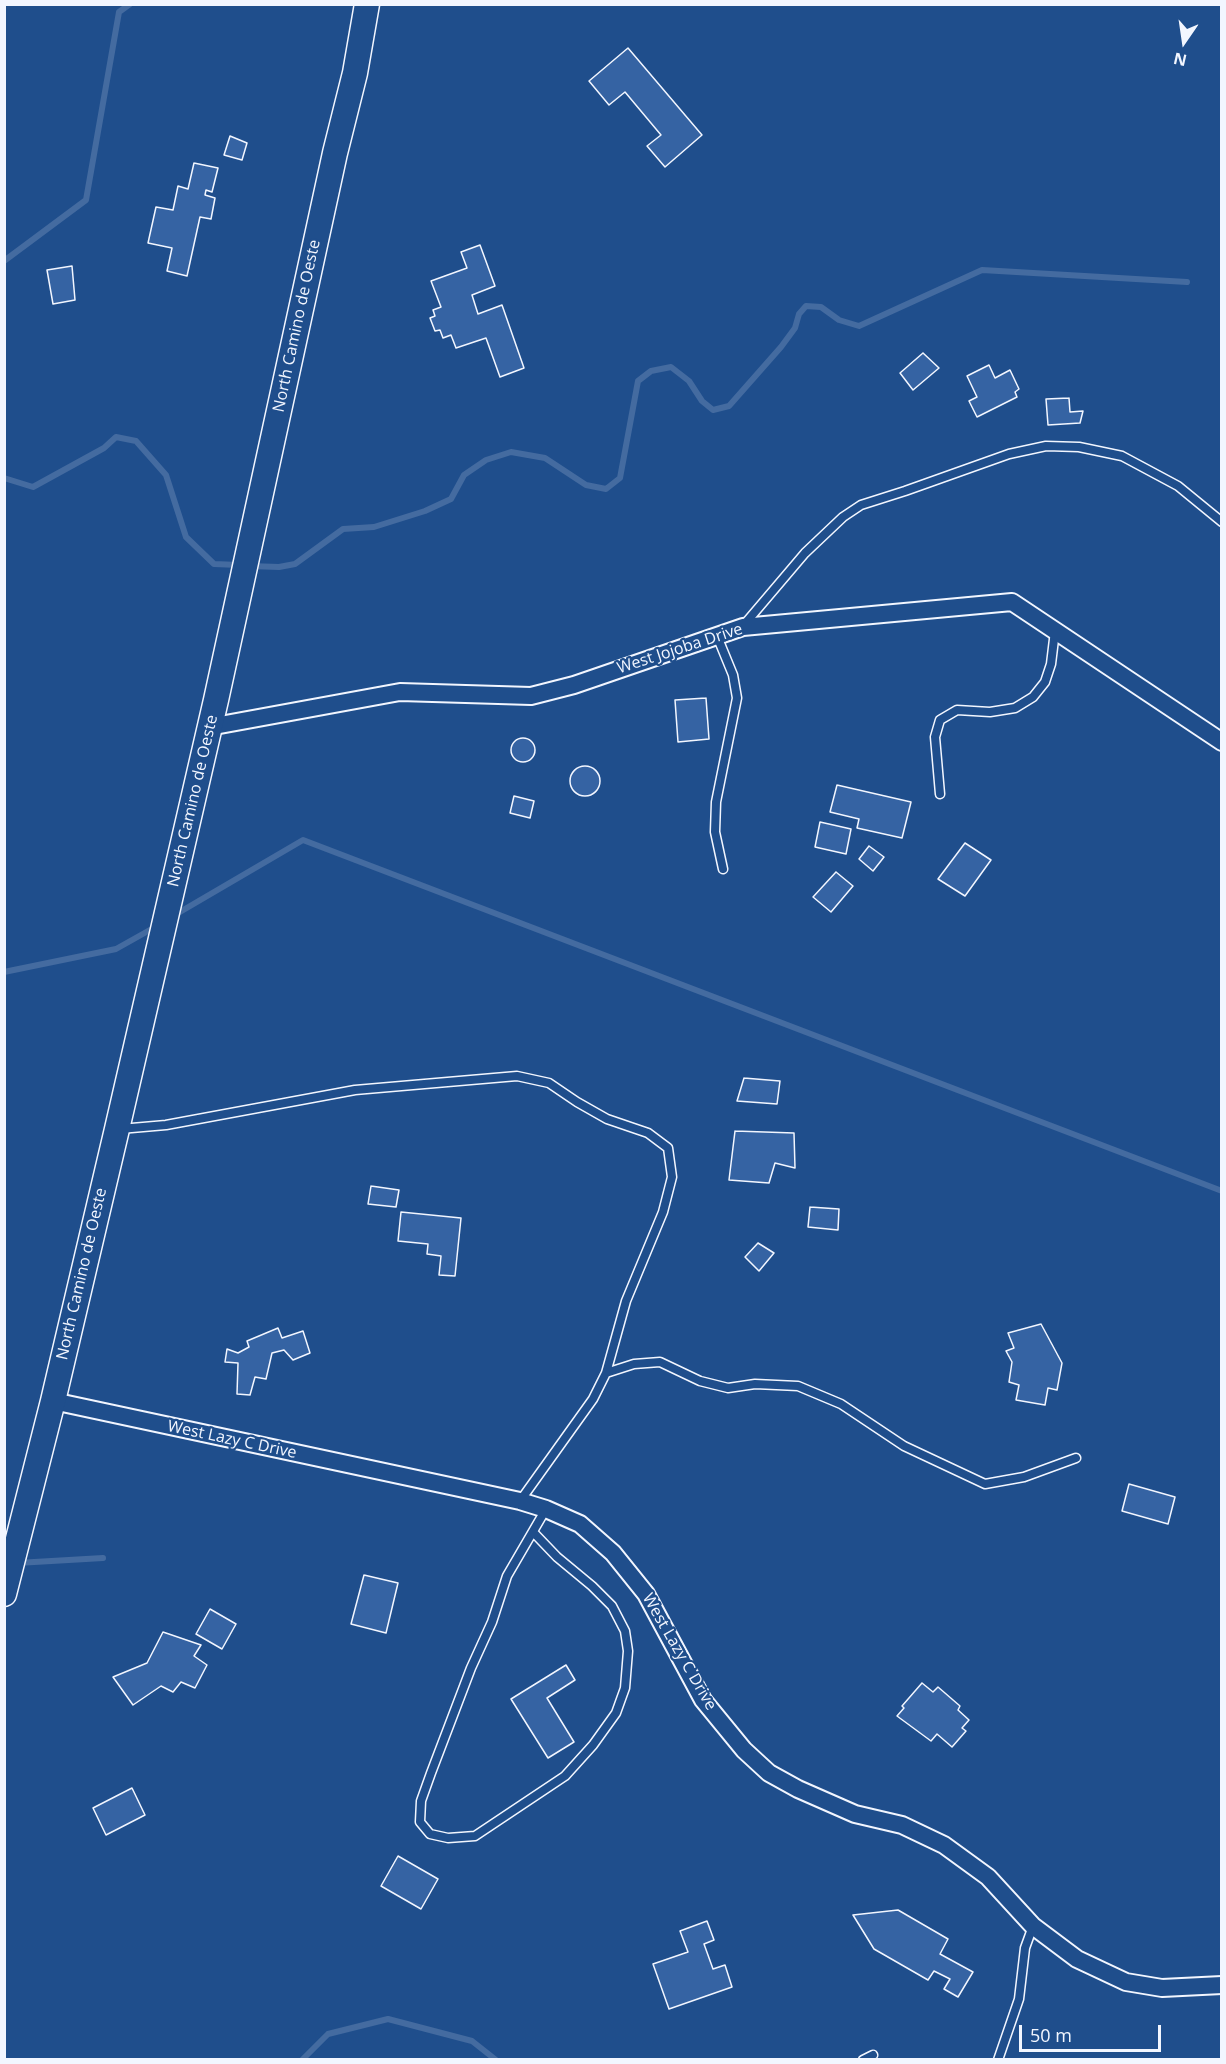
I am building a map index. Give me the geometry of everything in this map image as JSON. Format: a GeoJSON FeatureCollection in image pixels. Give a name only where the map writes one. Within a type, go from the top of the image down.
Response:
{"type":"FeatureCollection","features":[{"type":"Feature","properties":{"kind":"street","name":"North Camino de Oeste"},"geometry":{"type":"LineString","coordinates":[[4,1594],[53,1401],[209,727],[335,153],[355,73],[367,4]]}},
{"type":"Feature","properties":{"kind":"street","name":"West Jojoba Drive"},"geometry":{"type":"LineString","coordinates":[[209,727],[400,692],[531,696],[574,685],[743,627],[1012,602],[1221,742]]}},
{"type":"Feature","properties":{"kind":"street","name":"West Lazy C Drive"},"geometry":{"type":"LineString","coordinates":[[53,1401],[520,1502],[546,1509],[580,1524],[613,1553],[646,1594],[703,1700],[744,1750],[769,1773],[798,1789],[855,1814],[902,1825],[944,1845],[988,1877],[1033,1926],[1077,1959],[1126,1982],[1162,1989],[1221,1985]]}},
{"type":"Feature","properties":{"kind":"lane"},"geometry":{"type":"LineString","coordinates":[[743,627],[805,553],[843,517],[861,505],[1009,454],[1046,446],[1078,447],[1122,456],[1178,486],[1221,522]]}},
{"type":"Feature","properties":{"kind":"lane"},"geometry":{"type":"LineString","coordinates":[[940,794],[935,737],[940,720],[957,710],[990,712],[1015,708],[1033,697],[1045,681],[1051,664],[1055,631]]}},
{"type":"Feature","properties":{"kind":"lane"},"geometry":{"type":"LineString","coordinates":[[717,636],[733,675],[736,698],[716,802],[715,832],[723,869]]}},
{"type":"Feature","properties":{"kind":"lane"},"geometry":{"type":"LineString","coordinates":[[117,1129],[166,1125],[355,1090],[517,1076],[549,1083],[607,1119],[648,1133],[668,1148],[672,1177],[663,1212],[626,1301],[606,1373],[593,1399],[520,1502]]}},
{"type":"Feature","properties":{"kind":"lane"},"geometry":{"type":"LineString","coordinates":[[606,1373],[634,1364],[660,1362],[700,1381],[728,1388],[755,1384],[798,1386],[842,1404],[904,1446],[985,1484],[1024,1477],[1076,1458]]}},
{"type":"Feature","properties":{"kind":"lane"},"geometry":{"type":"LineString","coordinates":[[534,1533],[557,1557],[612,1606],[625,1631],[628,1651],[625,1688],[616,1713],[593,1745],[565,1776],[475,1836],[448,1838],[430,1834],[420,1822],[421,1801],[471,1668],[492,1622],[507,1576],[546,1509]]}},
{"type":"Feature","properties":{"kind":"lane"},"geometry":{"type":"LineString","coordinates":[[998,2060],[1019,1999],[1025,1948],[1033,1926]]}},
{"type":"Feature","properties":{"kind":"lane"},"geometry":{"type":"LineString","coordinates":[[863,2060],[873,2055]]}},
{"type":"Feature","properties":{"kind":"building"},"geometry":{"type":"Polygon","coordinates":[[[628,48],[702,135],[665,167],[647,146],[661,135],[625,92],[609,105],[589,81],[628,48]]]}},
{"type":"Feature","properties":{"kind":"building"},"geometry":{"type":"Polygon","coordinates":[[[230,136],[247,143],[242,160],[224,155],[230,136]]]}},
{"type":"Feature","properties":{"kind":"building"},"geometry":{"type":"Polygon","coordinates":[[[194,163],[218,168],[212,192],[206,190],[205,195],[215,198],[211,219],[200,217],[187,276],[167,271],[172,248],[148,243],[156,207],[173,210],[178,186],[188,189],[194,163]]]}},
{"type":"Feature","properties":{"kind":"building"},"geometry":{"type":"Polygon","coordinates":[[[480,245],[495,286],[472,295],[478,314],[502,305],[524,368],[500,377],[486,338],[456,348],[451,335],[443,338],[440,330],[435,331],[430,318],[435,316],[433,310],[441,307],[431,281],[467,268],[461,252],[480,245]]]}},
{"type":"Feature","properties":{"kind":"building"},"geometry":{"type":"Polygon","coordinates":[[[72,266],[75,300],[53,304],[47,270],[72,266]]]}},
{"type":"Feature","properties":{"kind":"building"},"geometry":{"type":"Polygon","coordinates":[[[923,353],[939,368],[913,390],[900,373],[923,353]]]}},
{"type":"Feature","properties":{"kind":"building"},"geometry":{"type":"Polygon","coordinates":[[[989,365],[995,378],[1010,370],[1019,389],[1015,392],[1017,397],[977,417],[969,401],[977,397],[967,376],[989,365]]]}},
{"type":"Feature","properties":{"kind":"building"},"geometry":{"type":"Polygon","coordinates":[[[1069,398],[1070,412],[1083,411],[1080,423],[1048,425],[1046,399],[1069,398]]]}},
{"type":"Feature","properties":{"kind":"building"},"geometry":{"type":"Polygon","coordinates":[[[706,698],[709,739],[678,742],[675,700],[706,698]]]}},
{"type":"Feature","properties":{"kind":"building"},"geometry":{"type":"Polygon","coordinates":[[[523,738],[528,739],[534,745],[534,755],[528,761],[523,762],[518,761],[512,755],[511,750],[512,745],[518,739],[523,738]]]}},
{"type":"Feature","properties":{"kind":"building"},"geometry":{"type":"Polygon","coordinates":[[[585,766],[596,770],[600,781],[596,792],[585,796],[574,792],[570,781],[574,770],[585,766]]]}},
{"type":"Feature","properties":{"kind":"building"},"geometry":{"type":"Polygon","coordinates":[[[837,785],[911,802],[902,838],[857,828],[859,819],[830,812],[837,785]]]}},
{"type":"Feature","properties":{"kind":"building"},"geometry":{"type":"Polygon","coordinates":[[[514,796],[534,801],[530,818],[510,813],[514,796]]]}},
{"type":"Feature","properties":{"kind":"building"},"geometry":{"type":"Polygon","coordinates":[[[820,822],[851,829],[846,854],[815,847],[820,822]]]}},
{"type":"Feature","properties":{"kind":"building"},"geometry":{"type":"Polygon","coordinates":[[[965,843],[991,860],[965,896],[938,879],[965,843]]]}},
{"type":"Feature","properties":{"kind":"building"},"geometry":{"type":"Polygon","coordinates":[[[869,846],[884,857],[873,871],[859,859],[869,846]]]}},
{"type":"Feature","properties":{"kind":"building"},"geometry":{"type":"Polygon","coordinates":[[[836,872],[853,886],[831,912],[813,897],[836,872]]]}},
{"type":"Feature","properties":{"kind":"building"},"geometry":{"type":"Polygon","coordinates":[[[744,1078],[780,1081],[777,1104],[737,1101],[744,1078]]]}},
{"type":"Feature","properties":{"kind":"building"},"geometry":{"type":"Polygon","coordinates":[[[735,1131],[794,1133],[795,1168],[775,1163],[769,1183],[729,1180],[735,1131]]]}},
{"type":"Feature","properties":{"kind":"building"},"geometry":{"type":"Polygon","coordinates":[[[371,1186],[399,1190],[396,1207],[368,1204],[371,1186]]]}},
{"type":"Feature","properties":{"kind":"building"},"geometry":{"type":"Polygon","coordinates":[[[810,1207],[839,1209],[838,1230],[808,1227],[810,1207]]]}},
{"type":"Feature","properties":{"kind":"building"},"geometry":{"type":"Polygon","coordinates":[[[401,1212],[461,1218],[455,1276],[439,1275],[441,1256],[427,1254],[428,1244],[398,1241],[401,1212]]]}},
{"type":"Feature","properties":{"kind":"building"},"geometry":{"type":"Polygon","coordinates":[[[758,1243],[774,1253],[759,1271],[745,1257],[758,1243]]]}},
{"type":"Feature","properties":{"kind":"building"},"geometry":{"type":"Polygon","coordinates":[[[1041,1324],[1062,1363],[1057,1390],[1048,1388],[1045,1405],[1016,1400],[1019,1385],[1009,1382],[1012,1362],[1006,1351],[1014,1348],[1008,1333],[1041,1324]]]}},
{"type":"Feature","properties":{"kind":"building"},"geometry":{"type":"Polygon","coordinates":[[[278,1328],[282,1338],[303,1331],[310,1353],[293,1360],[284,1350],[272,1353],[266,1379],[255,1377],[250,1395],[237,1394],[238,1363],[225,1362],[227,1349],[238,1353],[249,1347],[247,1341],[278,1328]]]}},
{"type":"Feature","properties":{"kind":"building"},"geometry":{"type":"Polygon","coordinates":[[[1129,1484],[1175,1497],[1168,1524],[1122,1511],[1129,1484]]]}},
{"type":"Feature","properties":{"kind":"building"},"geometry":{"type":"Polygon","coordinates":[[[364,1575],[398,1583],[386,1633],[351,1624],[364,1575]]]}},
{"type":"Feature","properties":{"kind":"building"},"geometry":{"type":"Polygon","coordinates":[[[210,1609],[236,1624],[222,1649],[196,1634],[210,1609]]]}},
{"type":"Feature","properties":{"kind":"building"},"geometry":{"type":"Polygon","coordinates":[[[163,1632],[201,1645],[194,1656],[207,1665],[195,1688],[181,1682],[173,1692],[161,1686],[133,1705],[113,1677],[147,1663],[163,1632]]]}},
{"type":"Feature","properties":{"kind":"building"},"geometry":{"type":"Polygon","coordinates":[[[566,1665],[575,1680],[547,1698],[574,1742],[548,1758],[511,1699],[566,1665]]]}},
{"type":"Feature","properties":{"kind":"building"},"geometry":{"type":"Polygon","coordinates":[[[922,1683],[933,1692],[938,1687],[960,1706],[958,1710],[969,1720],[962,1728],[966,1731],[952,1747],[937,1734],[931,1741],[897,1716],[904,1708],[902,1706],[922,1683]]]}},
{"type":"Feature","properties":{"kind":"building"},"geometry":{"type":"Polygon","coordinates":[[[132,1788],[145,1815],[106,1835],[93,1808],[132,1788]]]}},
{"type":"Feature","properties":{"kind":"building"},"geometry":{"type":"Polygon","coordinates":[[[398,1856],[438,1879],[421,1909],[381,1886],[398,1856]]]}},
{"type":"Feature","properties":{"kind":"building"},"geometry":{"type":"Polygon","coordinates":[[[898,1910],[948,1939],[940,1954],[973,1972],[958,1997],[944,1989],[950,1979],[934,1971],[928,1980],[874,1949],[853,1915],[898,1910]]]}},
{"type":"Feature","properties":{"kind":"building"},"geometry":{"type":"Polygon","coordinates":[[[707,1921],[714,1940],[704,1944],[713,1969],[725,1965],[732,1987],[669,2009],[653,1964],[688,1952],[680,1931],[707,1921]]]}},
{"type":"Feature","properties":{"kind":"waterway"},"geometry":{"type":"LineString","coordinates":[[4,261],[86,200],[119,12],[130,4]]}},
{"type":"Feature","properties":{"kind":"waterway"},"geometry":{"type":"LineString","coordinates":[[249,566],[279,567],[295,564],[343,529],[374,527],[425,511],[451,499],[464,475],[486,460],[511,452],[545,458],[586,485],[606,489],[620,478],[638,381],[651,371],[671,367],[689,381],[702,401],[713,410],[729,406],[781,347],[795,328],[799,314],[806,306],[821,307],[839,320],[859,326],[982,270],[1187,282]]}},
{"type":"Feature","properties":{"kind":"waterway"},"geometry":{"type":"LineString","coordinates":[[4,478],[33,487],[104,448],[116,437],[136,441],[166,475],[186,537],[214,564],[239,565]]}},
{"type":"Feature","properties":{"kind":"waterway"},"geometry":{"type":"LineString","coordinates":[[173,916],[303,840],[1222,1191]]}},
{"type":"Feature","properties":{"kind":"waterway"},"geometry":{"type":"LineString","coordinates":[[4,972],[116,949],[157,926]]}},
{"type":"Feature","properties":{"kind":"waterway"},"geometry":{"type":"LineString","coordinates":[[17,1563],[103,1558]]}},
{"type":"Feature","properties":{"kind":"waterway"},"geometry":{"type":"LineString","coordinates":[[302,2060],[328,2034],[388,2019],[472,2041],[496,2060]]}}]}
